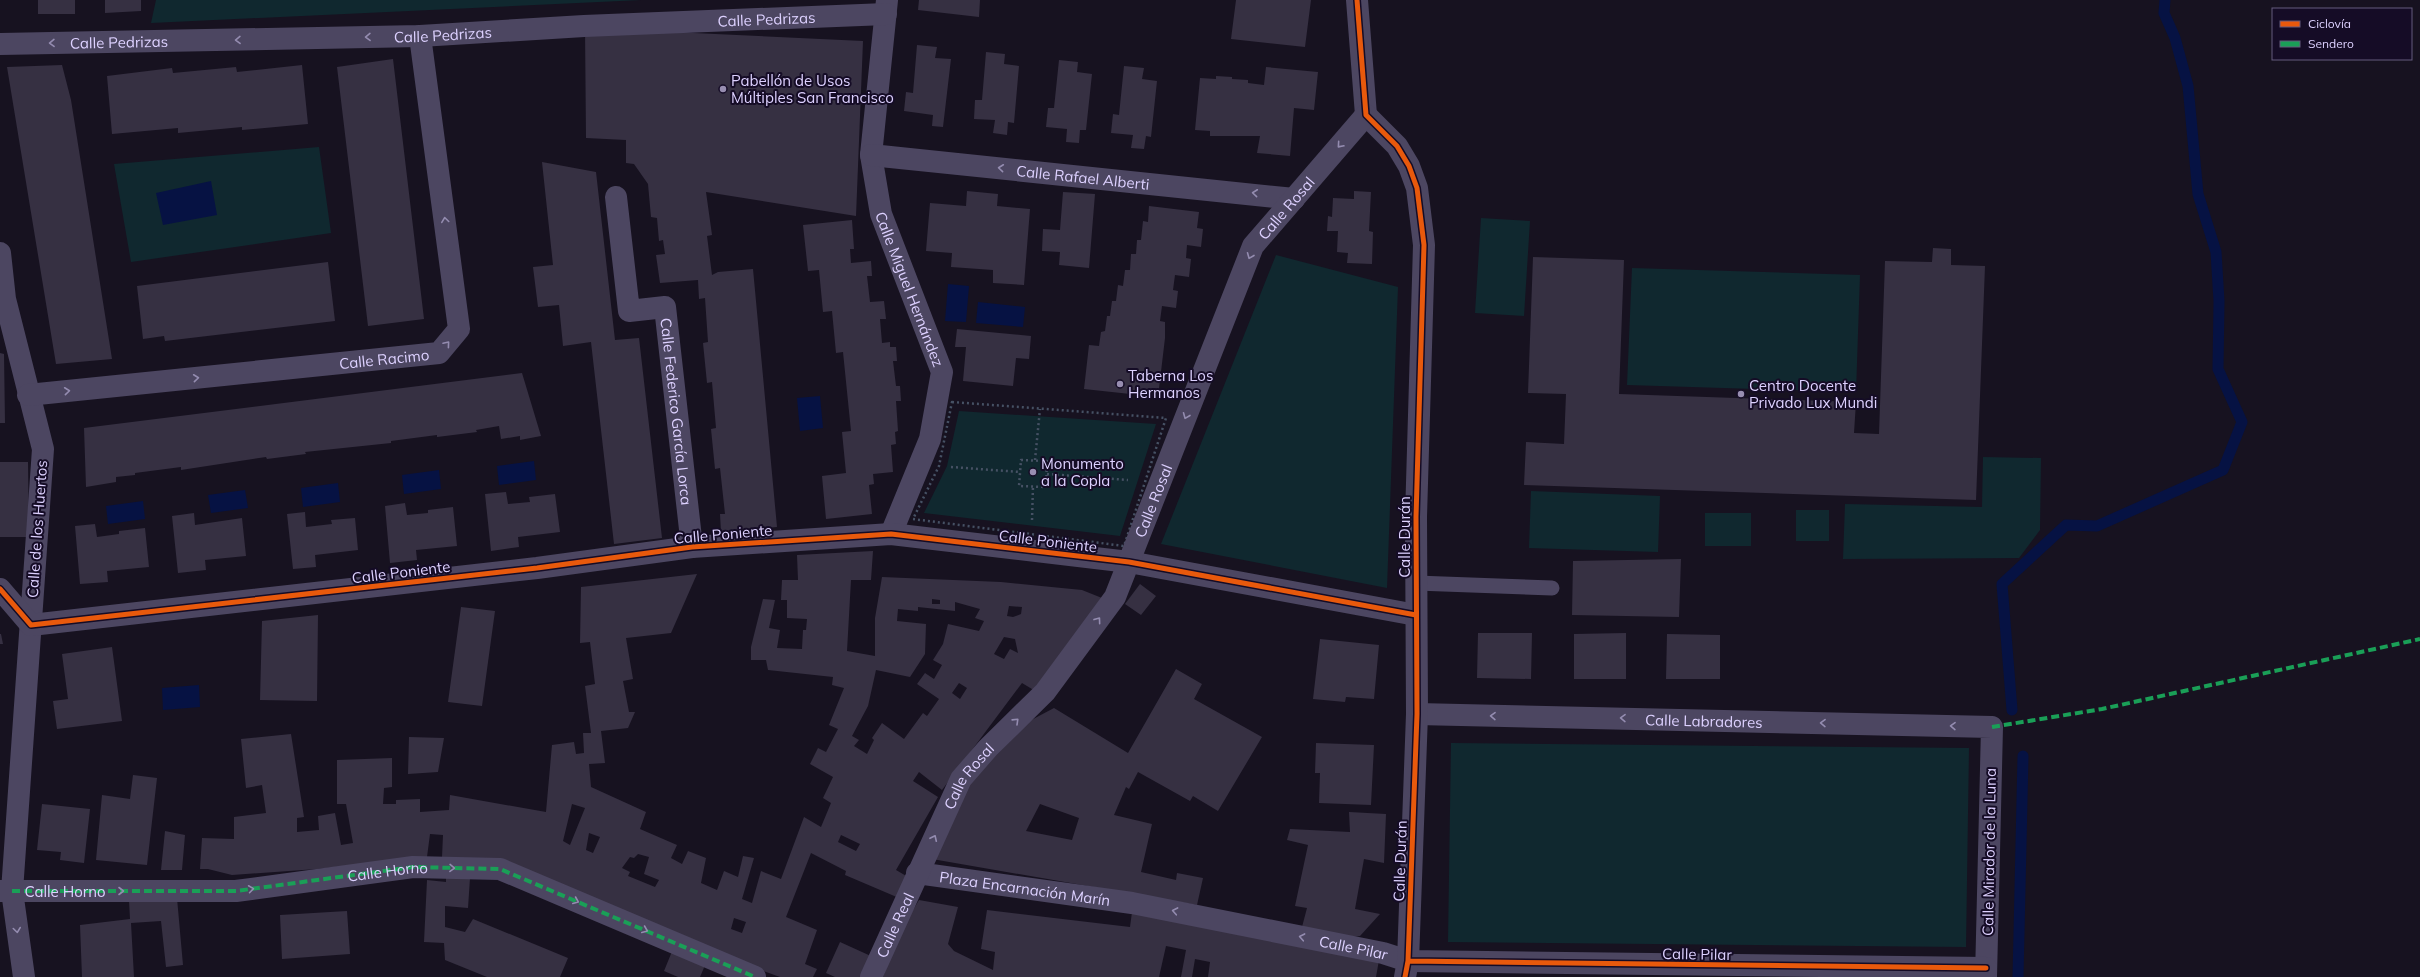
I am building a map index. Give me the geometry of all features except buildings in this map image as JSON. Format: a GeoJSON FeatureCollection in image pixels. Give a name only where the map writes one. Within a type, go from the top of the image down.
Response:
{"type":"FeatureCollection","features":[{"type":"Feature","properties":{"kind":"street"},"geometry":{"type":"LineString","coordinates":[[1357,0],[1366,115]]}},
{"type":"Feature","properties":{"kind":"street","name":"Calle Pedrizas"},"geometry":{"type":"LineString","coordinates":[[0,44],[420,36],[887,7]]}},
{"type":"Feature","properties":{"kind":"street","name":"Calle Miguel Hernández"},"geometry":{"type":"LineString","coordinates":[[887,7],[871,155],[881,214],[942,372],[930,440],[918,464],[891,534]]}},
{"type":"Feature","properties":{"kind":"street","name":"Calle Racimo"},"geometry":{"type":"LineString","coordinates":[[28,394],[440,353],[459,329],[420,36]]}},
{"type":"Feature","properties":{"kind":"street","name":"Calle Rosal"},"geometry":{"type":"LineString","coordinates":[[917,873],[961,779],[988,748],[1045,692],[1115,597],[1129,562],[1153,482],[1253,246],[1366,115]]}},
{"type":"Feature","properties":{"kind":"street","name":"Calle Durán"},"geometry":{"type":"LineString","coordinates":[[1366,115],[1383,129],[1397,146],[1409,166],[1417,188],[1421,210],[1424,245],[1416,517],[1417,714],[1406,969]]}},
{"type":"Feature","properties":{"kind":"street","name":"Calle Rafael Alberti"},"geometry":{"type":"LineString","coordinates":[[871,155],[1294,199]]}},
{"type":"Feature","properties":{"kind":"street","name":"Calle Federico García Lorca"},"geometry":{"type":"LineString","coordinates":[[616,197],[629,312],[665,307],[692,547]]}},
{"type":"Feature","properties":{"kind":"street","name":"Calle de los Huertos"},"geometry":{"type":"LineString","coordinates":[[0,253],[2,299],[43,449],[31,625],[6,891],[24,977]]}},
{"type":"Feature","properties":{"kind":"street","name":"Calle Poniente"},"geometry":{"type":"LineString","coordinates":[[31,625],[522,570],[692,547],[891,534],[1129,562],[1416,615]]}},
{"type":"Feature","properties":{"kind":"street"},"geometry":{"type":"LineString","coordinates":[[0,589],[31,625]]}},
{"type":"Feature","properties":{"kind":"street","name":"Calle Labradores"},"geometry":{"type":"LineString","coordinates":[[1417,714],[1992,727]]}},
{"type":"Feature","properties":{"kind":"street","name":"Calle Mirador de la Luna"},"geometry":{"type":"LineString","coordinates":[[1986,973],[1992,727]]}},
{"type":"Feature","properties":{"kind":"street","name":"Calle Horno"},"geometry":{"type":"LineString","coordinates":[[6,891],[236,891],[413,867],[500,869],[755,977]]}},
{"type":"Feature","properties":{"kind":"street","name":"Plaza Encarnación Marín"},"geometry":{"type":"LineString","coordinates":[[917,873],[1132,903]]}},
{"type":"Feature","properties":{"kind":"street","name":"Calle Real"},"geometry":{"type":"LineString","coordinates":[[871,977],[917,873]]}},
{"type":"Feature","properties":{"kind":"street","name":"Calle Pilar"},"geometry":{"type":"LineString","coordinates":[[1132,903],[1383,953],[1406,969],[1986,973]]}},
{"type":"Feature","properties":{"kind":"lane"},"geometry":{"type":"LineString","coordinates":[[1416,583],[1552,588]]}},
{"type":"Feature","properties":{"kind":"path"},"geometry":{"type":"LineString","coordinates":[[1020,472],[939,466],[952,402],[1166,418],[1153,482],[1138,480]]}},
{"type":"Feature","properties":{"kind":"path"},"geometry":{"type":"LineString","coordinates":[[1035,460],[1040,409]]}},
{"type":"Feature","properties":{"kind":"path"},"geometry":{"type":"LineString","coordinates":[[1020,460],[1035,460],[1047,461],[1046,486],[1019,486],[1020,460]]}},
{"type":"Feature","properties":{"kind":"path"},"geometry":{"type":"LineString","coordinates":[[1047,474],[1130,480]]}},
{"type":"Feature","properties":{"kind":"shaded area"},"geometry":{"type":"Polygon","coordinates":[[[156,0],[641,0],[151,23],[156,0]]]}},
{"type":"Feature","properties":{"kind":"shaded area"},"geometry":{"type":"Polygon","coordinates":[[[319,147],[331,233],[131,262],[114,164],[319,147]]]}},
{"type":"Feature","properties":{"kind":"shaded area"},"geometry":{"type":"Polygon","coordinates":[[[211,181],[217,215],[163,225],[156,193],[211,181]]]}},
{"type":"Feature","properties":{"kind":"shaded area"},"geometry":{"type":"Polygon","coordinates":[[[1481,218],[1530,221],[1524,316],[1475,313],[1481,218]]]}},
{"type":"Feature","properties":{"kind":"shaded area"},"geometry":{"type":"Polygon","coordinates":[[[1276,255],[1398,287],[1387,588],[1161,544],[1276,255]]]}},
{"type":"Feature","properties":{"kind":"shaded area"},"geometry":{"type":"Polygon","coordinates":[[[1632,268],[1860,275],[1856,392],[1627,385],[1632,268]]]}},
{"type":"Feature","properties":{"kind":"shaded area"},"geometry":{"type":"Polygon","coordinates":[[[948,284],[969,286],[966,322],[945,321],[948,284]]]}},
{"type":"Feature","properties":{"kind":"shaded area"},"geometry":{"type":"Polygon","coordinates":[[[978,302],[1025,307],[1023,327],[976,323],[978,302]]]}},
{"type":"Feature","properties":{"kind":"shaded area"},"geometry":{"type":"Polygon","coordinates":[[[820,396],[823,428],[800,431],[797,398],[820,396]]]}},
{"type":"Feature","properties":{"kind":"shaded area"},"geometry":{"type":"Polygon","coordinates":[[[959,411],[1156,424],[1120,536],[924,513],[947,466],[959,411]]]}},
{"type":"Feature","properties":{"kind":"shaded area"},"geometry":{"type":"Polygon","coordinates":[[[1983,457],[2041,458],[2040,530],[2019,558],[1843,559],[1845,504],[1982,507],[1983,457]]]}},
{"type":"Feature","properties":{"kind":"shaded area"},"geometry":{"type":"Polygon","coordinates":[[[534,461],[536,480],[499,485],[497,466],[534,461]]]}},
{"type":"Feature","properties":{"kind":"shaded area"},"geometry":{"type":"Polygon","coordinates":[[[439,470],[441,489],[404,494],[402,475],[439,470]]]}},
{"type":"Feature","properties":{"kind":"shaded area"},"geometry":{"type":"Polygon","coordinates":[[[338,483],[340,502],[303,507],[301,488],[338,483]]]}},
{"type":"Feature","properties":{"kind":"shaded area"},"geometry":{"type":"Polygon","coordinates":[[[245,490],[248,508],[211,513],[208,495],[245,490]]]}},
{"type":"Feature","properties":{"kind":"shaded area"},"geometry":{"type":"Polygon","coordinates":[[[1531,491],[1660,496],[1658,552],[1529,548],[1531,491]]]}},
{"type":"Feature","properties":{"kind":"shaded area"},"geometry":{"type":"Polygon","coordinates":[[[143,501],[145,519],[108,524],[106,506],[143,501]]]}},
{"type":"Feature","properties":{"kind":"shaded area"},"geometry":{"type":"Polygon","coordinates":[[[1796,510],[1829,510],[1829,541],[1796,541],[1796,510]]]}},
{"type":"Feature","properties":{"kind":"shaded area"},"geometry":{"type":"Polygon","coordinates":[[[1705,513],[1751,513],[1751,546],[1705,546],[1705,513]]]}},
{"type":"Feature","properties":{"kind":"shaded area"},"geometry":{"type":"Polygon","coordinates":[[[199,685],[200,707],[163,710],[162,688],[199,685]]]}},
{"type":"Feature","properties":{"kind":"shaded area"},"geometry":{"type":"Polygon","coordinates":[[[1451,743],[1969,748],[1966,947],[1448,942],[1451,743]]]}},
{"type":"Feature","properties":{"kind":"waterway"},"geometry":{"type":"LineString","coordinates":[[2012,710],[2002,584],[2066,525],[2097,526],[2223,470],[2242,422],[2218,369],[2219,301],[2216,252],[2198,194],[2188,86],[2175,38],[2164,13],[2165,0]]}},
{"type":"Feature","properties":{"kind":"waterway"},"geometry":{"type":"LineString","coordinates":[[2018,977],[2023,756]]}},
{"type":"Feature","properties":{"kind":"marked path"},"geometry":{"type":"LineString","coordinates":[[1992,727],[2102,709],[2420,639]]}},
{"type":"Feature","properties":{"kind":"marked path"},"geometry":{"type":"LineString","coordinates":[[12,891],[236,891],[413,867],[500,869],[755,977]]}},
{"type":"Feature","properties":{"kind":"cycle path"},"geometry":{"type":"LineString","coordinates":[[1357,0],[1366,115],[1397,146],[1409,166],[1417,188],[1424,245],[1416,517],[1417,714],[1408,961],[1405,977]]}},
{"type":"Feature","properties":{"kind":"cycle path"},"geometry":{"type":"LineString","coordinates":[[0,589],[31,625],[537,568],[692,547],[891,534],[1129,562],[1416,615]]}},
{"type":"Feature","properties":{"kind":"cycle path"},"geometry":{"type":"LineString","coordinates":[[1408,961],[1986,968]]}},
{"type":"Feature","properties":{"kind":"place","name":"Pabellón de Usos Múltiples San Francisco"},"geometry":{"type":"Point","coordinates":[723,89]}},
{"type":"Feature","properties":{"kind":"place","name":"Taberna Los Hermanos"},"geometry":{"type":"Point","coordinates":[1120,384]}},
{"type":"Feature","properties":{"kind":"place","name":"Centro Docente Privado Lux Mundi"},"geometry":{"type":"Point","coordinates":[1741,394]}},
{"type":"Feature","properties":{"kind":"place","name":"Monumento a la Copla"},"geometry":{"type":"Point","coordinates":[1033,472]}}]}
